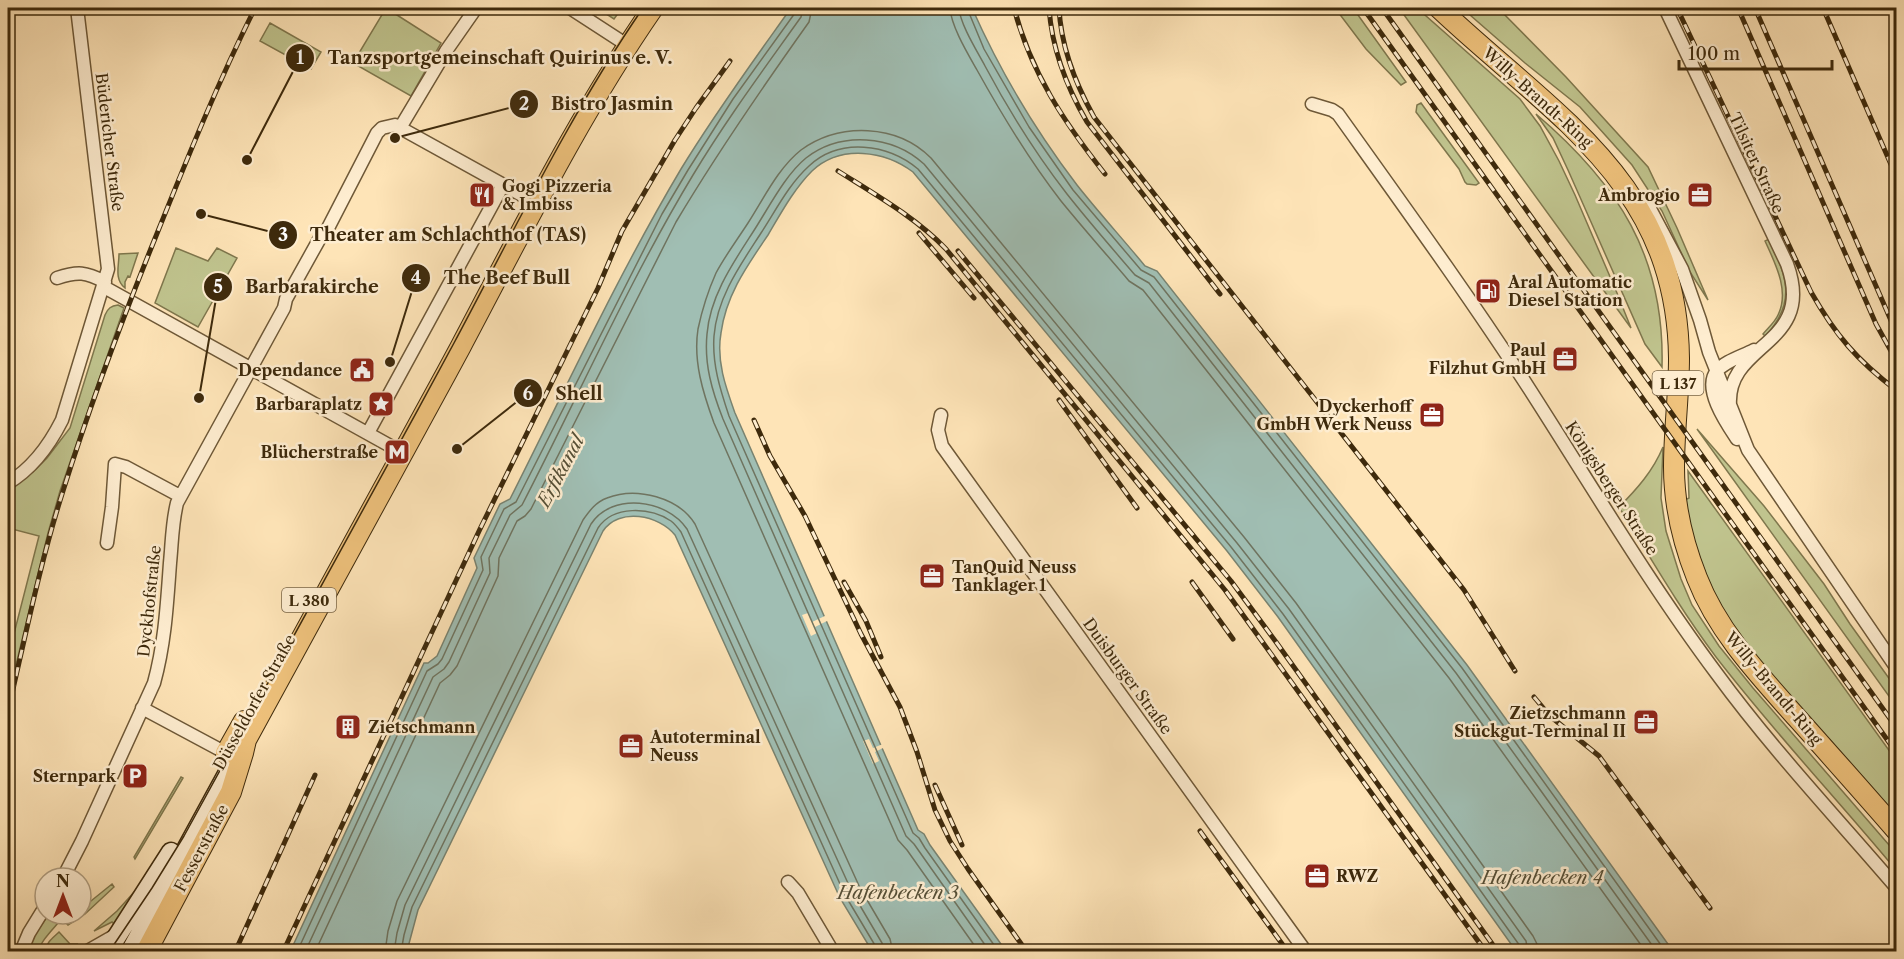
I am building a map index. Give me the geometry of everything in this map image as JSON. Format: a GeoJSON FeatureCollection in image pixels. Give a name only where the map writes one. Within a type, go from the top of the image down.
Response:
{"type":"FeatureCollection","features":[{"type":"Feature","properties":{"kind":"main road","name":"Düsseldorfer Straße"},"geometry":{"type":"LineString","coordinates":[[130,951],[246,740],[531,200],[594,98],[639,8]]}},
{"type":"Feature","properties":{"kind":"main road","name":"Düsseldorfer Straße"},"geometry":{"type":"LineString","coordinates":[[622,42],[653,8]]}},
{"type":"Feature","properties":{"kind":"main road","name":"Willy-Brandt-Ring"},"geometry":{"type":"LineString","coordinates":[[1439,8],[1564,117],[1607,163],[1646,220],[1669,278],[1675,309],[1679,360],[1674,469],[1676,496],[1683,535],[1698,581],[1724,628],[1758,675],[1896,830]]}},
{"type":"Feature","properties":{"kind":"main road","name":"Düsseldorfer Straße"},"geometry":{"type":"LineString","coordinates":[[106,951],[117,943],[167,860],[398,450]]}},
{"type":"Feature","properties":{"kind":"main road","name":"Fesserstraße"},"geometry":{"type":"LineString","coordinates":[[146,951],[231,792],[246,740]]}},
{"type":"Feature","properties":{"kind":"street","name":"Büdericher Straße"},"geometry":{"type":"LineString","coordinates":[[8,483],[30,465],[53,438],[62,420],[108,269],[77,8]]}},
{"type":"Feature","properties":{"kind":"street"},"geometry":{"type":"LineString","coordinates":[[476,8],[446,51],[400,128],[531,200]]}},
{"type":"Feature","properties":{"kind":"street"},"geometry":{"type":"LineString","coordinates":[[570,8],[622,42]]}},
{"type":"Feature","properties":{"kind":"street","name":"Tilsiter Straße"},"geometry":{"type":"LineString","coordinates":[[1665,8],[1791,276],[1794,289],[1790,314],[1785,325],[1736,374],[1730,395],[1731,409]]}},
{"type":"Feature","properties":{"kind":"street","name":"Königsberger Straße"},"geometry":{"type":"LineString","coordinates":[[1312,104],[1338,114],[1396,195],[1491,332],[1664,601],[1719,677],[1782,756],[1896,887]]}},
{"type":"Feature","properties":{"kind":"street","name":"Dyckhofstraße"},"geometry":{"type":"LineString","coordinates":[[69,866],[154,683],[165,635],[174,521],[180,496],[284,308],[286,299],[346,194],[377,133],[382,128],[391,125],[400,128]]}},
{"type":"Feature","properties":{"kind":"street"},"geometry":{"type":"LineString","coordinates":[[368,433],[503,185]]}},
{"type":"Feature","properties":{"kind":"street","name":"Tilsiter Straße"},"geometry":{"type":"LineString","coordinates":[[1628,191],[1648,205],[1675,254],[1692,294],[1716,371],[1748,450],[1896,667]]}},
{"type":"Feature","properties":{"kind":"street"},"geometry":{"type":"LineString","coordinates":[[57,278],[71,274],[91,274],[251,368],[398,450]]}},
{"type":"Feature","properties":{"kind":"street","name":"Tilsiter Straße"},"geometry":{"type":"LineString","coordinates":[[1748,450],[1738,441],[1716,403],[1713,379],[1716,371],[1776,335]]}},
{"type":"Feature","properties":{"kind":"street","name":"Duisburger Straße"},"geometry":{"type":"LineString","coordinates":[[941,415],[938,430],[942,446],[1306,951]]}},
{"type":"Feature","properties":{"kind":"street"},"geometry":{"type":"LineString","coordinates":[[106,543],[112,507],[115,464],[126,467],[180,496]]}},
{"type":"Feature","properties":{"kind":"street"},"geometry":{"type":"LineString","coordinates":[[142,708],[226,753]]}},
{"type":"Feature","properties":{"kind":"street"},"geometry":{"type":"LineString","coordinates":[[788,882],[798,893],[832,951]]}},
{"type":"Feature","properties":{"kind":"street"},"geometry":{"type":"LineString","coordinates":[[87,951],[117,943],[152,909]]}},
{"type":"Feature","properties":{"kind":"street"},"geometry":{"type":"LineString","coordinates":[[21,951],[33,926]]}},
{"type":"Feature","properties":{"kind":"green space"},"geometry":{"type":"Polygon","coordinates":[[[386,8],[441,43],[411,96],[353,63],[386,8]]]}},
{"type":"Feature","properties":{"kind":"green space"},"geometry":{"type":"Polygon","coordinates":[[[597,8],[622,8],[614,19],[597,8]]]}},
{"type":"Feature","properties":{"kind":"green space"},"geometry":{"type":"Polygon","coordinates":[[[1335,8],[1353,8],[1406,82],[1401,85],[1366,49],[1335,8]]]}},
{"type":"Feature","properties":{"kind":"green space"},"geometry":{"type":"Polygon","coordinates":[[[1399,8],[1417,8],[1520,99],[1540,126],[1575,195],[1631,328],[1399,8]]]}},
{"type":"Feature","properties":{"kind":"green space"},"geometry":{"type":"Polygon","coordinates":[[[1462,8],[1498,8],[1566,77],[1648,167],[1708,300],[1690,272],[1662,211],[1632,165],[1580,107],[1462,8]]]}},
{"type":"Feature","properties":{"kind":"green space"},"geometry":{"type":"Polygon","coordinates":[[[270,23],[321,52],[311,69],[260,41],[270,23]]]}},
{"type":"Feature","properties":{"kind":"green space"},"geometry":{"type":"Polygon","coordinates":[[[1421,103],[1479,183],[1476,185],[1465,182],[1459,169],[1416,112],[1417,105],[1421,103]]]}},
{"type":"Feature","properties":{"kind":"green space"},"geometry":{"type":"Polygon","coordinates":[[[1536,114],[1591,167],[1631,225],[1645,257],[1655,290],[1661,327],[1662,367],[1645,344],[1553,138],[1536,114]]]}},
{"type":"Feature","properties":{"kind":"green space"},"geometry":{"type":"Polygon","coordinates":[[[1769,239],[1780,265],[1786,289],[1782,312],[1765,336],[1763,334],[1778,315],[1782,296],[1780,277],[1765,241],[1769,239]]]}},
{"type":"Feature","properties":{"kind":"green space"},"geometry":{"type":"Polygon","coordinates":[[[176,248],[208,261],[217,248],[237,258],[198,327],[155,303],[176,248]]]}},
{"type":"Feature","properties":{"kind":"green space"},"geometry":{"type":"Polygon","coordinates":[[[138,253],[130,277],[128,276],[125,282],[125,288],[118,276],[119,254],[138,253]]]}},
{"type":"Feature","properties":{"kind":"green space"},"geometry":{"type":"Polygon","coordinates":[[[118,305],[124,308],[60,491],[8,698],[8,657],[39,536],[8,528],[8,490],[33,472],[47,458],[70,428],[105,315],[110,308],[118,305]]]}},
{"type":"Feature","properties":{"kind":"green space"},"geometry":{"type":"Polygon","coordinates":[[[1697,429],[1764,506],[1824,584],[1896,688],[1896,706],[1697,429]]]}},
{"type":"Feature","properties":{"kind":"green space"},"geometry":{"type":"Polygon","coordinates":[[[1663,447],[1661,498],[1666,531],[1692,605],[1719,646],[1753,688],[1896,853],[1896,870],[1760,712],[1716,657],[1678,602],[1619,507],[1644,479],[1663,447]]]}},
{"type":"Feature","properties":{"kind":"green space"},"geometry":{"type":"Polygon","coordinates":[[[1688,471],[1896,760],[1896,815],[1775,680],[1749,648],[1726,614],[1705,573],[1693,537],[1685,500],[1689,498],[1688,471]]]}},
{"type":"Feature","properties":{"kind":"green space"},"geometry":{"type":"Polygon","coordinates":[[[181,777],[183,778],[135,859],[134,857],[181,777]]]}},
{"type":"Feature","properties":{"kind":"green space"},"geometry":{"type":"Polygon","coordinates":[[[112,884],[114,887],[93,907],[93,899],[112,884]]]}},
{"type":"Feature","properties":{"kind":"green space"},"geometry":{"type":"Polygon","coordinates":[[[136,890],[115,925],[112,922],[94,931],[117,911],[136,890]]]}},
{"type":"Feature","properties":{"kind":"green space"},"geometry":{"type":"Polygon","coordinates":[[[41,926],[55,926],[39,951],[27,952],[41,926]]]}},
{"type":"Feature","properties":{"kind":"green space"},"geometry":{"type":"Polygon","coordinates":[[[59,932],[70,944],[78,944],[64,951],[46,951],[48,943],[59,932]]]}},
{"type":"Feature","properties":{"kind":"water"},"geometry":{"type":"Polygon","coordinates":[[[791,8],[972,8],[1019,100],[1077,185],[1145,266],[1157,271],[1467,665],[1673,951],[1516,951],[1278,617],[1227,551],[913,172],[876,155],[849,154],[824,162],[805,178],[745,270],[733,293],[724,319],[720,343],[721,364],[735,413],[918,830],[924,834],[1006,951],[872,951],[840,898],[675,535],[659,523],[639,516],[629,516],[610,523],[603,531],[418,910],[407,951],[290,952],[424,663],[428,663],[437,656],[477,568],[474,558],[500,504],[510,499],[614,291],[681,169],[721,107],[791,8]]]}},
{"type":"Feature","properties":{"kind":"pier"},"geometry":{"type":"Polygon","coordinates":[[[808,613],[812,622],[827,615],[829,620],[815,627],[817,633],[811,636],[802,615],[808,613]]]}},
{"type":"Feature","properties":{"kind":"pier"},"geometry":{"type":"Polygon","coordinates":[[[869,739],[873,748],[883,744],[885,747],[875,752],[879,761],[873,764],[863,741],[869,739]]]}},
{"type":"Feature","properties":{"kind":"tram line"},"geometry":{"type":"LineString","coordinates":[[109,952],[184,836],[421,405],[544,172],[591,89],[643,8]]}},
{"type":"Feature","properties":{"kind":"railway"},"geometry":{"type":"LineString","coordinates":[[8,711],[47,545],[95,395],[191,150],[255,8]]}},
{"type":"Feature","properties":{"kind":"railway"},"geometry":{"type":"LineString","coordinates":[[1014,8],[1021,32],[1050,96],[1105,174]]}},
{"type":"Feature","properties":{"kind":"railway"},"geometry":{"type":"LineString","coordinates":[[1049,8],[1053,38],[1061,67],[1087,122],[1220,294]]}},
{"type":"Feature","properties":{"kind":"railway"},"geometry":{"type":"LineString","coordinates":[[1059,8],[1070,64],[1094,117],[1464,590],[1515,671]]}},
{"type":"Feature","properties":{"kind":"railway"},"geometry":{"type":"LineString","coordinates":[[1363,8],[1896,752]]}},
{"type":"Feature","properties":{"kind":"railway"},"geometry":{"type":"LineString","coordinates":[[1382,8],[1896,727]]}},
{"type":"Feature","properties":{"kind":"railway"},"geometry":{"type":"LineString","coordinates":[[1677,8],[1811,292],[1829,322],[1848,346],[1896,390]]}},
{"type":"Feature","properties":{"kind":"railway"},"geometry":{"type":"LineString","coordinates":[[1738,8],[1876,324],[1896,360]]}},
{"type":"Feature","properties":{"kind":"railway"},"geometry":{"type":"LineString","coordinates":[[1755,8],[1896,332]]}},
{"type":"Feature","properties":{"kind":"railway"},"geometry":{"type":"LineString","coordinates":[[1823,8],[1896,176]]}},
{"type":"Feature","properties":{"kind":"railway"},"geometry":{"type":"LineString","coordinates":[[1891,8],[1896,21]]}},
{"type":"Feature","properties":{"kind":"railway"},"geometry":{"type":"LineString","coordinates":[[283,952],[480,529],[598,288],[622,231],[675,140],[730,61]]}},
{"type":"Feature","properties":{"kind":"railway"},"geometry":{"type":"LineString","coordinates":[[838,171],[908,217],[946,249],[1225,590],[1486,952]]}},
{"type":"Feature","properties":{"kind":"railway"},"geometry":{"type":"LineString","coordinates":[[919,233],[974,298]]}},
{"type":"Feature","properties":{"kind":"railway"},"geometry":{"type":"LineString","coordinates":[[958,251],[1231,581],[1498,952]]}},
{"type":"Feature","properties":{"kind":"railway"},"geometry":{"type":"LineString","coordinates":[[1059,400],[1137,508]]}},
{"type":"Feature","properties":{"kind":"railway"},"geometry":{"type":"LineString","coordinates":[[754,420],[770,456],[805,516],[861,634],[900,707],[935,810],[950,841],[1027,952]]}},
{"type":"Feature","properties":{"kind":"railway"},"geometry":{"type":"LineString","coordinates":[[844,582],[866,621],[881,657]]}},
{"type":"Feature","properties":{"kind":"railway"},"geometry":{"type":"LineString","coordinates":[[1192,582],[1233,639]]}},
{"type":"Feature","properties":{"kind":"railway"},"geometry":{"type":"LineString","coordinates":[[1534,697],[1550,716],[1599,756],[1710,908]]}},
{"type":"Feature","properties":{"kind":"railway"},"geometry":{"type":"LineString","coordinates":[[235,952],[315,775]]}},
{"type":"Feature","properties":{"kind":"railway"},"geometry":{"type":"LineString","coordinates":[[935,785],[962,845]]}},
{"type":"Feature","properties":{"kind":"railway"},"geometry":{"type":"LineString","coordinates":[[1200,831],[1288,952]]}},
{"type":"Feature","properties":{"kind":"place","name":"Bistro Jasmin"},"geometry":{"type":"Point","coordinates":[395,138]}},
{"type":"Feature","properties":{"kind":"place","name":"Tanzsportgemeinschaft Quirinus e. V."},"geometry":{"type":"Point","coordinates":[247,160]}},
{"type":"Feature","properties":{"kind":"place","name":"Gogi Pizzeria & Imbiss"},"geometry":{"type":"Point","coordinates":[482,195]}},
{"type":"Feature","properties":{"kind":"place","name":"Ambrogio"},"geometry":{"type":"Point","coordinates":[1700,195]}},
{"type":"Feature","properties":{"kind":"place","name":"Theater am Schlachthof (TAS)"},"geometry":{"type":"Point","coordinates":[201,214]}},
{"type":"Feature","properties":{"kind":"place","name":"Aral Automatic Diesel Station"},"geometry":{"type":"Point","coordinates":[1488,291]}},
{"type":"Feature","properties":{"kind":"place","name":"Paul Filzhut GmbH"},"geometry":{"type":"Point","coordinates":[1565,359]}},
{"type":"Feature","properties":{"kind":"place","name":"The Beef Bull"},"geometry":{"type":"Point","coordinates":[390,362]}},
{"type":"Feature","properties":{"kind":"place","name":"Dependance"},"geometry":{"type":"Point","coordinates":[362,370]}},
{"type":"Feature","properties":{"kind":"place","name":"Barbarakirche"},"geometry":{"type":"Point","coordinates":[199,398]}},
{"type":"Feature","properties":{"kind":"place","name":"Barbaraplatz"},"geometry":{"type":"Point","coordinates":[381,404]}},
{"type":"Feature","properties":{"kind":"place","name":"Dyckerhoff GmbH Werk Neuss"},"geometry":{"type":"Point","coordinates":[1432,415]}},
{"type":"Feature","properties":{"kind":"place","name":"Shell"},"geometry":{"type":"Point","coordinates":[457,449]}},
{"type":"Feature","properties":{"kind":"place","name":"Blücherstraße"},"geometry":{"type":"Point","coordinates":[397,452]}},
{"type":"Feature","properties":{"kind":"place","name":"TanQuid Neuss Tanklager 1"},"geometry":{"type":"Point","coordinates":[932,576]}},
{"type":"Feature","properties":{"kind":"place","name":"Zietzschmann Stückgut-Terminal II"},"geometry":{"type":"Point","coordinates":[1646,722]}},
{"type":"Feature","properties":{"kind":"place","name":"Zietschmann"},"geometry":{"type":"Point","coordinates":[348,727]}},
{"type":"Feature","properties":{"kind":"place","name":"Autoterminal Neuss"},"geometry":{"type":"Point","coordinates":[631,746]}},
{"type":"Feature","properties":{"kind":"place","name":"Sternpark"},"geometry":{"type":"Point","coordinates":[135,776]}},
{"type":"Feature","properties":{"kind":"place","name":"RWZ"},"geometry":{"type":"Point","coordinates":[1317,876]}},
{"type":"Feature","properties":{"kind":"water label","name":"Erftkanal"},"geometry":{"type":"Point","coordinates":[561,471]}},
{"type":"Feature","properties":{"kind":"water label","name":"Hafenbecken 4"},"geometry":{"type":"Point","coordinates":[1542,878]}},
{"type":"Feature","properties":{"kind":"water label","name":"Hafenbecken 3"},"geometry":{"type":"Point","coordinates":[898,893]}}]}
